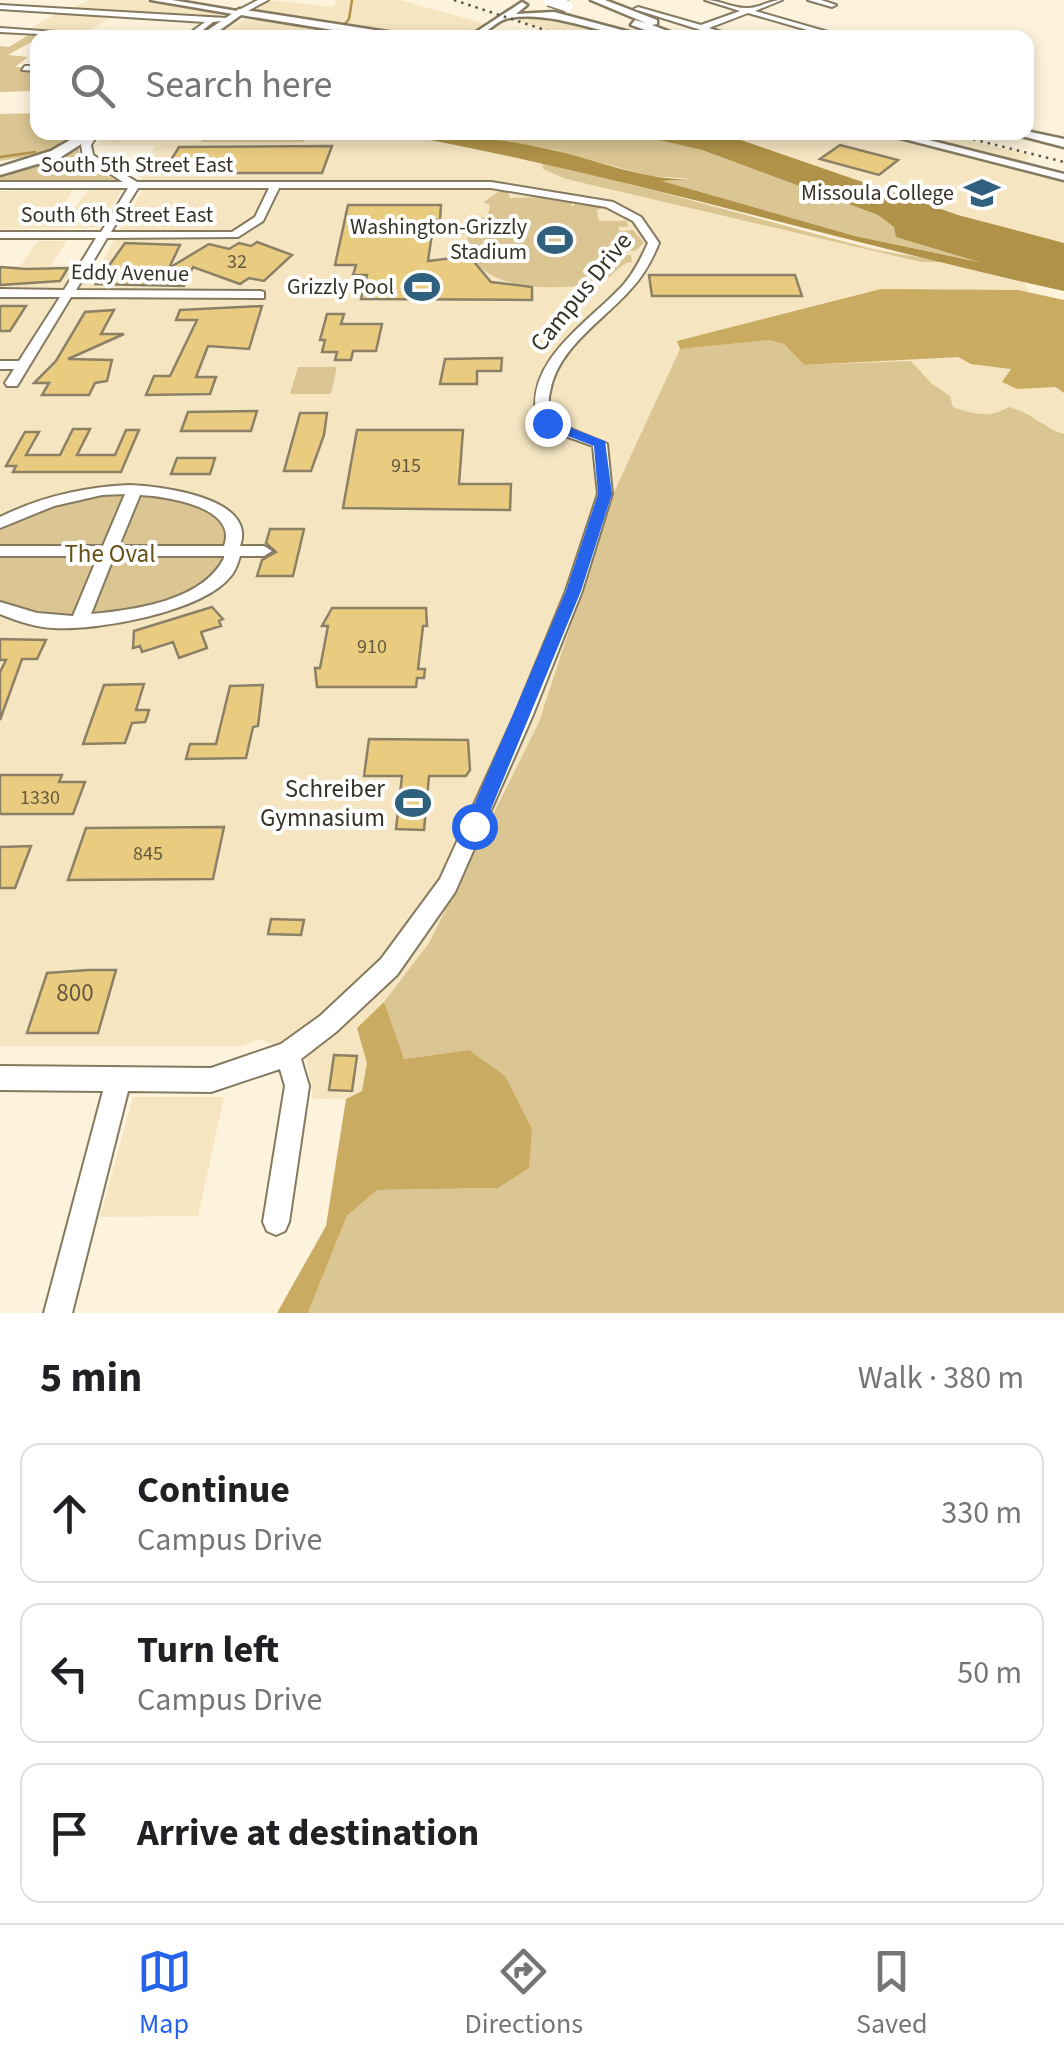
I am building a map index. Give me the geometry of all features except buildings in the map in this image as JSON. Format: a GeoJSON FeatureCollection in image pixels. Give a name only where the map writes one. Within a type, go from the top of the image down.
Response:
{"type":"FeatureCollection","features":[{"type":"Feature","properties":{"kind":"highway"},"geometry":{"type":"LineString","coordinates":[[596,0],[670,30]]}},
{"type":"Feature","properties":{"kind":"highway"},"geometry":{"type":"LineString","coordinates":[[564,2],[645,30]]}},
{"type":"Feature","properties":{"kind":"highway"},"geometry":{"type":"LineString","coordinates":[[487,30],[531,6],[564,2],[655,30]]}},
{"type":"Feature","properties":{"kind":"highway"},"geometry":{"type":"LineString","coordinates":[[531,6],[541,14],[575,19]]}},
{"type":"Feature","properties":{"kind":"highway"},"geometry":{"type":"LineString","coordinates":[[494,30],[531,6],[617,30]]}},
{"type":"Feature","properties":{"kind":"highway"},"geometry":{"type":"LineString","coordinates":[[212,30],[239,12],[356,30]]}},
{"type":"Feature","properties":{"kind":"highway"},"geometry":{"type":"LineString","coordinates":[[222,23],[262,16]]}},
{"type":"Feature","properties":{"kind":"highway"},"geometry":{"type":"LineString","coordinates":[[1034,134],[1064,141]]}},
{"type":"Feature","properties":{"kind":"highway"},"geometry":{"type":"LineString","coordinates":[[1034,136],[1064,141]]}},
{"type":"Feature","properties":{"kind":"highway"},"geometry":{"type":"LineString","coordinates":[[0,170],[44,158],[80,140]]}},
{"type":"Feature","properties":{"kind":"main road"},"geometry":{"type":"LineString","coordinates":[[154,0],[239,12]]}},
{"type":"Feature","properties":{"kind":"main road"},"geometry":{"type":"LineString","coordinates":[[914,140],[1064,177]]}},
{"type":"Feature","properties":{"kind":"street"},"geometry":{"type":"LineString","coordinates":[[20,32],[85,0]]}},
{"type":"Feature","properties":{"kind":"street"},"geometry":{"type":"LineString","coordinates":[[239,12],[264,0]]}},
{"type":"Feature","properties":{"kind":"street"},"geometry":{"type":"LineString","coordinates":[[709,0],[819,30]]}},
{"type":"Feature","properties":{"kind":"street"},"geometry":{"type":"LineString","coordinates":[[702,28],[778,0]]}},
{"type":"Feature","properties":{"kind":"street"},"geometry":{"type":"LineString","coordinates":[[812,0],[832,6]]}},
{"type":"Feature","properties":{"kind":"street"},"geometry":{"type":"LineString","coordinates":[[662,1],[638,9],[709,30]]}},
{"type":"Feature","properties":{"kind":"street"},"geometry":{"type":"LineString","coordinates":[[0,7],[201,18],[222,23]]}},
{"type":"Feature","properties":{"kind":"street"},"geometry":{"type":"LineString","coordinates":[[95,30],[120,14]]}},
{"type":"Feature","properties":{"kind":"street"},"geometry":{"type":"LineString","coordinates":[[198,30],[210,22],[201,18]]}},
{"type":"Feature","properties":{"kind":"street"},"geometry":{"type":"LineString","coordinates":[[0,30],[30,33]]}},
{"type":"Feature","properties":{"kind":"street"},"geometry":{"type":"LineString","coordinates":[[25,68],[30,68]]}},
{"type":"Feature","properties":{"kind":"street"},"geometry":{"type":"LineString","coordinates":[[12,383],[64,292],[135,185],[88,156],[89,140]]}},
{"type":"Feature","properties":{"kind":"street","name":"Campus Drive"},"geometry":{"type":"LineString","coordinates":[[274,185],[480,184],[582,197],[631,215],[649,231],[654,243],[621,290],[549,369],[542,384],[544,420],[600,444],[606,484],[574,591],[524,718],[432,911],[360,997],[288,1054]]}},
{"type":"Feature","properties":{"kind":"street","name":"South 5th Street East"},"geometry":{"type":"LineString","coordinates":[[0,185],[274,185]]}},
{"type":"Feature","properties":{"kind":"street","name":"South 6th Street East"},"geometry":{"type":"LineString","coordinates":[[0,235],[234,235],[259,219],[274,185]]}},
{"type":"Feature","properties":{"kind":"street","name":"Eddy Avenue"},"geometry":{"type":"LineString","coordinates":[[0,293],[260,294]]}},
{"type":"Feature","properties":{"kind":"street"},"geometry":{"type":"LineString","coordinates":[[0,365],[22,365]]}},
{"type":"Feature","properties":{"kind":"street"},"geometry":{"type":"LineString","coordinates":[[79,622],[134,490]]}},
{"type":"Feature","properties":{"kind":"street"},"geometry":{"type":"LineString","coordinates":[[0,523],[63,498],[134,490],[177,495],[222,514],[235,532],[236,543],[226,567],[197,592],[146,611],[79,622],[49,622],[0,608]]}},
{"type":"Feature","properties":{"kind":"street"},"geometry":{"type":"LineString","coordinates":[[0,551],[264,551]]}},
{"type":"Feature","properties":{"kind":"street"},"geometry":{"type":"LineString","coordinates":[[0,1078],[210,1080],[288,1054],[297,1086],[276,1222]]}},
{"type":"Feature","properties":{"kind":"street"},"geometry":{"type":"LineString","coordinates":[[58,1313],[119,1078]]}},
{"type":"Feature","properties":{"kind":"shaded area"},"geometry":{"type":"Polygon","coordinates":[[[90,0],[140,0],[228,13],[218,18],[69,9],[90,0]]]}},
{"type":"Feature","properties":{"kind":"shaded area"},"geometry":{"type":"Polygon","coordinates":[[[269,0],[333,7],[338,0],[400,0],[486,24],[477,30],[373,30],[249,11],[269,0]]]}},
{"type":"Feature","properties":{"kind":"shaded area"},"geometry":{"type":"Polygon","coordinates":[[[58,13],[114,15],[90,30],[27,30],[58,13]]]}},
{"type":"Feature","properties":{"kind":"shaded area"},"geometry":{"type":"Polygon","coordinates":[[[550,16],[611,30],[550,30],[516,20],[550,16]]]}},
{"type":"Feature","properties":{"kind":"shaded area"},"geometry":{"type":"Polygon","coordinates":[[[249,17],[337,30],[225,30],[249,17]]]}},
{"type":"Feature","properties":{"kind":"shaded area"},"geometry":{"type":"Polygon","coordinates":[[[102,140],[431,140],[542,163],[544,169],[566,179],[1023,281],[1064,350],[1064,1313],[577,1101],[313,1099],[306,1058],[260,1039],[242,1046],[0,1046],[0,266],[20,266],[38,241],[67,241],[50,266],[100,265],[146,183],[136,174],[156,145],[98,145],[102,140]]]}},
{"type":"Feature","properties":{"kind":"shaded area"},"geometry":{"type":"Polygon","coordinates":[[[428,140],[510,142],[638,173],[693,179],[662,181],[855,236],[979,262],[896,237],[894,227],[878,215],[702,150],[659,140],[741,140],[958,215],[1064,243],[1064,291],[646,188],[428,140]]]}},
{"type":"Feature","properties":{"kind":"shaded area","name":"Missoula College"},"geometry":{"type":"Polygon","coordinates":[[[741,140],[898,140],[1064,181],[1064,243],[958,215],[741,140]]]}},
{"type":"Feature","properties":{"kind":"shaded area"},"geometry":{"type":"Polygon","coordinates":[[[919,140],[967,140],[1031,155],[1021,165],[919,140]]]}},
{"type":"Feature","properties":{"kind":"shaded area"},"geometry":{"type":"Polygon","coordinates":[[[73,190],[60,210],[74,209],[88,190],[122,190],[98,228],[0,229],[0,191],[73,190]]]}},
{"type":"Feature","properties":{"kind":"shaded area"},"geometry":{"type":"Polygon","coordinates":[[[881,289],[1018,290],[1064,300],[1064,393],[1056,387],[1017,389],[1002,382],[1011,369],[971,364],[958,357],[804,365],[784,344],[769,340],[680,349],[677,341],[881,289]]]}},
{"type":"Feature","properties":{"kind":"shaded area"},"geometry":{"type":"Polygon","coordinates":[[[384,1002],[404,1059],[469,1050],[505,1076],[532,1129],[529,1168],[498,1188],[377,1190],[347,1216],[308,1313],[277,1313],[326,1226],[346,1099],[362,1091],[367,1063],[357,1028],[384,1002]]]}},
{"type":"Feature","properties":{"kind":"shaded area"},"geometry":{"type":"Polygon","coordinates":[[[133,1097],[224,1097],[198,1216],[100,1217],[133,1097]]]}},
{"type":"Feature","properties":{"kind":"green space"},"geometry":{"type":"Polygon","coordinates":[[[30,34],[30,43],[8,55],[28,57],[15,67],[30,68],[30,91],[0,92],[0,46],[9,47],[30,34]]]}},
{"type":"Feature","properties":{"kind":"green space"},"geometry":{"type":"Polygon","coordinates":[[[30,113],[30,140],[70,140],[47,154],[0,161],[0,114],[30,113]]]}},
{"type":"Feature","properties":{"kind":"green space"},"geometry":{"type":"Polygon","coordinates":[[[202,140],[304,140],[303,142],[202,140]]]}},
{"type":"Feature","properties":{"kind":"green space"},"geometry":{"type":"Polygon","coordinates":[[[492,140],[661,140],[702,150],[878,215],[894,227],[897,237],[980,262],[855,236],[662,181],[693,179],[649,176],[551,149],[492,140]]]}},
{"type":"Feature","properties":{"kind":"green space"},"geometry":{"type":"Polygon","coordinates":[[[78,148],[84,161],[117,181],[0,182],[0,174],[78,148]]]}},
{"type":"Feature","properties":{"kind":"green space"},"geometry":{"type":"Polygon","coordinates":[[[542,163],[868,248],[943,262],[921,262],[566,179],[543,169],[542,163]]]}},
{"type":"Feature","properties":{"kind":"green space","name":"Washington-Grizzly Stadium"},"geometry":{"type":"Polygon","coordinates":[[[500,191],[508,192],[510,198],[570,196],[572,207],[582,197],[607,206],[597,210],[599,221],[627,221],[628,227],[619,227],[619,231],[633,230],[644,243],[635,251],[622,250],[622,255],[631,255],[632,262],[595,284],[549,287],[502,280],[476,264],[473,252],[452,252],[453,245],[466,245],[468,235],[454,234],[454,228],[468,228],[488,214],[490,205],[483,202],[500,191]]]}},
{"type":"Feature","properties":{"kind":"green space"},"geometry":{"type":"Polygon","coordinates":[[[769,340],[784,344],[804,365],[911,361],[931,383],[950,396],[953,407],[981,414],[1009,407],[1064,434],[1064,1313],[308,1313],[347,1216],[377,1190],[498,1188],[469,1050],[403,1059],[384,1002],[429,943],[539,722],[615,490],[680,349],[769,340]]]}},
{"type":"Feature","properties":{"kind":"green space"},"geometry":{"type":"Polygon","coordinates":[[[298,367],[337,367],[331,394],[290,394],[298,367]]]}},
{"type":"Feature","properties":{"kind":"green space","name":"The Oval"},"geometry":{"type":"Polygon","coordinates":[[[142,492],[177,497],[220,516],[230,543],[219,548],[217,554],[226,560],[204,581],[151,607],[121,613],[59,614],[0,603],[0,525],[69,501],[142,492]]]}},
{"type":"Feature","properties":{"kind":"waterway"},"geometry":{"type":"LineString","coordinates":[[340,30],[349,19],[352,0]]}},
{"type":"Feature","properties":{"kind":"waterway"},"geometry":{"type":"LineString","coordinates":[[0,157],[35,152]]}},
{"type":"Feature","properties":{"kind":"railway"},"geometry":{"type":"LineString","coordinates":[[454,0],[545,30]]}},
{"type":"Feature","properties":{"kind":"railway"},"geometry":{"type":"LineString","coordinates":[[976,140],[1064,162]]}},
{"type":"Feature","properties":{"kind":"place","name":"Missoula College"},"geometry":{"type":"Point","coordinates":[982,193]}},
{"type":"Feature","properties":{"kind":"place","name":"Washington-Grizzly Stadium"},"geometry":{"type":"Point","coordinates":[555,240]}},
{"type":"Feature","properties":{"kind":"place","name":"Grizzly Pool"},"geometry":{"type":"Point","coordinates":[422,287]}},
{"type":"Feature","properties":{"kind":"place","name":"Schreiber Gymnasium"},"geometry":{"type":"Point","coordinates":[413,803]}},
{"type":"Feature","properties":{"kind":"route"},"geometry":{"type":"LineString","coordinates":[[474,826],[524,718],[574,591],[605,494],[605,456],[600,444],[547,423]]}}]}
